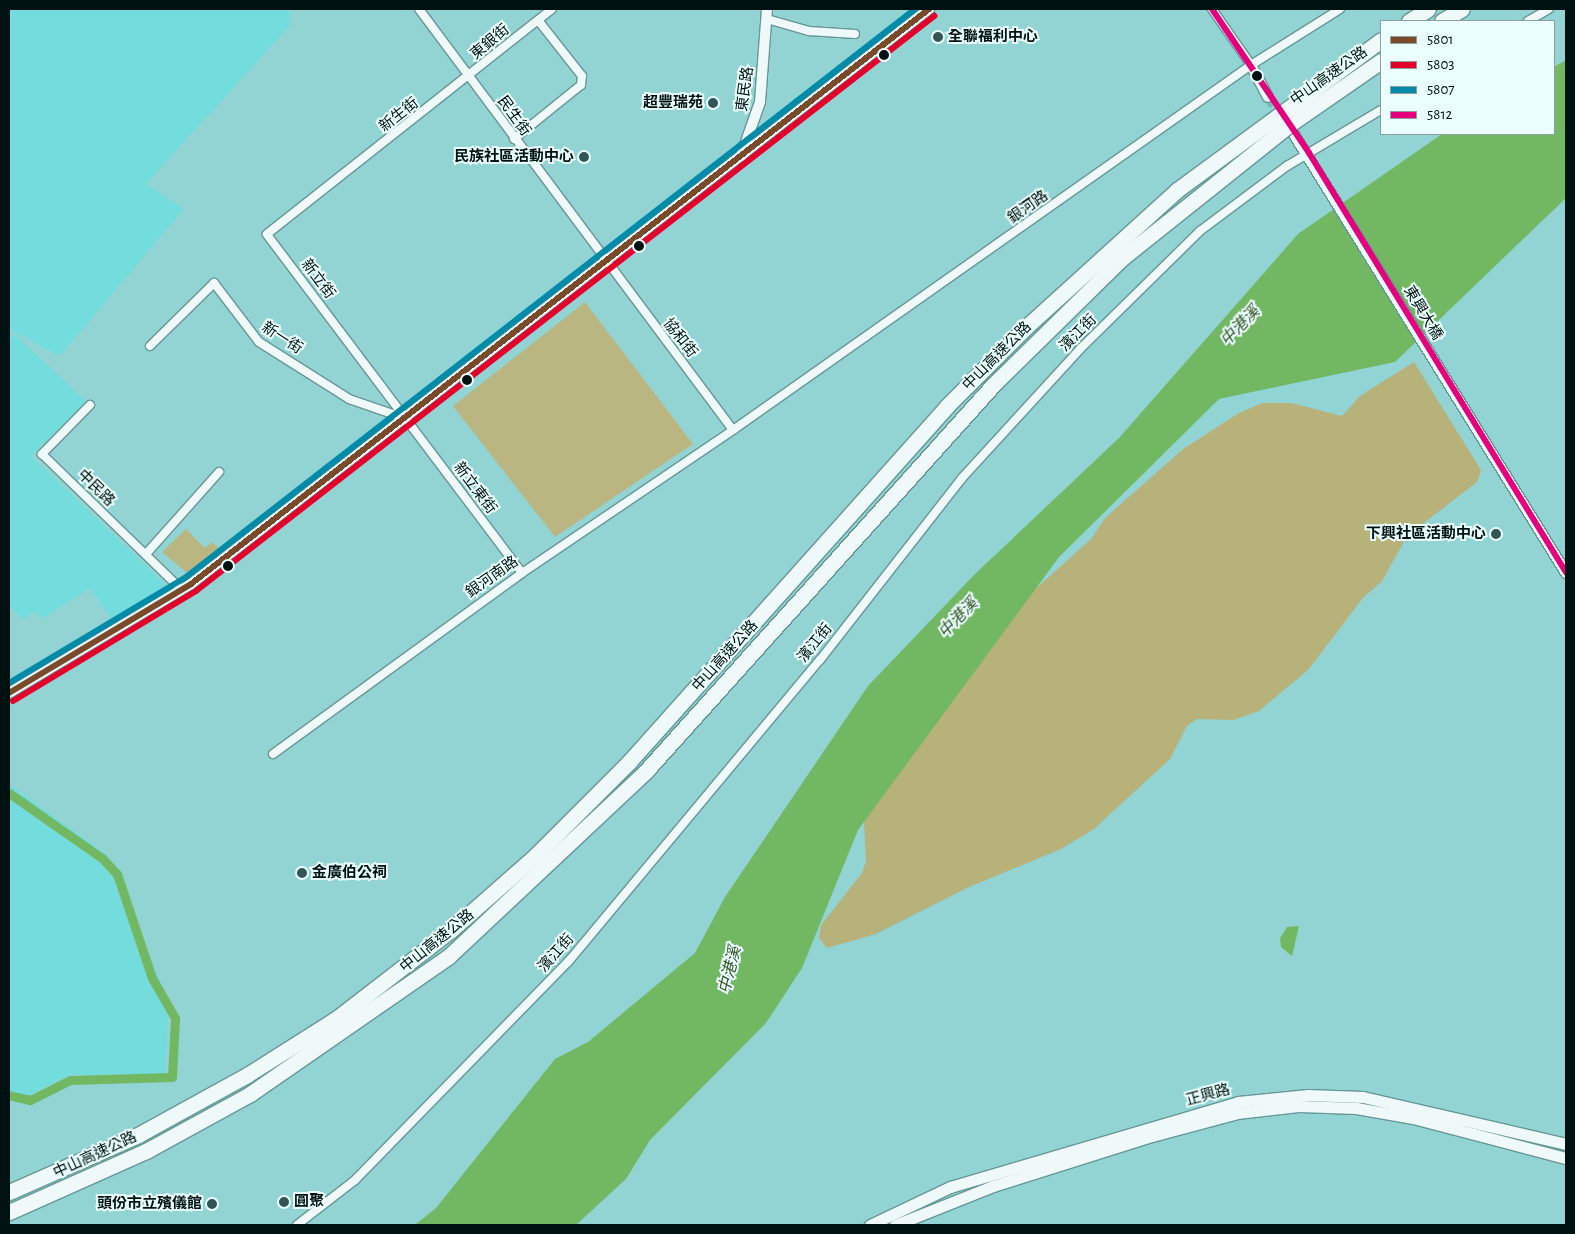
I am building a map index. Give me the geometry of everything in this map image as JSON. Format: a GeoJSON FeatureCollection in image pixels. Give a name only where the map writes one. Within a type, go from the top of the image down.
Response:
{"type":"FeatureCollection","features":[{"type":"Feature","properties":{"kind":"highway"},"geometry":{"type":"LineString","coordinates":[[1411,20],[1428,9]]}},
{"type":"Feature","properties":{"kind":"highway"},"geometry":{"type":"LineString","coordinates":[[1444,20],[1462,9]]}},
{"type":"Feature","properties":{"kind":"highway","name":"中山高速公路"},"geometry":{"type":"LineString","coordinates":[[9,1192],[138,1135],[248,1075],[337,1018],[451,930],[536,855],[629,762],[934,421],[1025,328],[1177,190],[1380,41]]}},
{"type":"Feature","properties":{"kind":"highway","name":"中山高速公路"},"geometry":{"type":"LineString","coordinates":[[9,1212],[146,1151],[250,1094],[448,957],[646,771],[988,391],[1078,300],[1225,174],[1380,62]]}},
{"type":"Feature","properties":{"kind":"main road","name":"正興路"},"geometry":{"type":"LineString","coordinates":[[870,1225],[950,1187],[1238,1102],[1308,1095],[1363,1097],[1566,1144]]}},
{"type":"Feature","properties":{"kind":"main road","name":"正興路"},"geometry":{"type":"LineString","coordinates":[[895,1225],[992,1186],[1152,1136],[1236,1113],[1299,1106],[1356,1108],[1413,1118],[1566,1158]]}},
{"type":"Feature","properties":{"kind":"street","name":"民生街"},"geometry":{"type":"LineString","coordinates":[[419,9],[605,264]]}},
{"type":"Feature","properties":{"kind":"street","name":"東銀街"},"geometry":{"type":"LineString","coordinates":[[469,77],[552,9]]}},
{"type":"Feature","properties":{"kind":"street"},"geometry":{"type":"LineString","coordinates":[[9,694],[182,590],[407,419],[929,9]]}},
{"type":"Feature","properties":{"kind":"street"},"geometry":{"type":"LineString","coordinates":[[1212,9],[1251,65],[1268,97]]}},
{"type":"Feature","properties":{"kind":"street","name":"銀河路"},"geometry":{"type":"LineString","coordinates":[[733,430],[1251,65],[1340,9]]}},
{"type":"Feature","properties":{"kind":"street"},"geometry":{"type":"LineString","coordinates":[[1530,20],[1549,9]]}},
{"type":"Feature","properties":{"kind":"street","name":"東民路"},"geometry":{"type":"LineString","coordinates":[[739,159],[760,102],[767,14],[809,31],[855,34]]}},
{"type":"Feature","properties":{"kind":"street"},"geometry":{"type":"LineString","coordinates":[[514,139],[581,85],[582,76],[538,20]]}},
{"type":"Feature","properties":{"kind":"street","name":"新生街"},"geometry":{"type":"LineString","coordinates":[[345,174],[469,77]]}},
{"type":"Feature","properties":{"kind":"street","name":"濱江街"},"geometry":{"type":"LineString","coordinates":[[297,1225],[355,1180],[568,962],[820,660],[962,478],[1080,349],[1200,231],[1309,153],[1380,111]]}},
{"type":"Feature","properties":{"kind":"street","name":"東興大橋"},"geometry":{"type":"LineString","coordinates":[[1293,133],[1309,153],[1566,573]]}},
{"type":"Feature","properties":{"kind":"street","name":"新立街"},"geometry":{"type":"LineString","coordinates":[[345,174],[267,234],[407,419]]}},
{"type":"Feature","properties":{"kind":"street","name":"協和街"},"geometry":{"type":"LineString","coordinates":[[605,264],[733,430]]}},
{"type":"Feature","properties":{"kind":"street","name":"新一街"},"geometry":{"type":"LineString","coordinates":[[150,346],[214,283],[259,342],[349,399],[407,419]]}},
{"type":"Feature","properties":{"kind":"street","name":"中民路"},"geometry":{"type":"LineString","coordinates":[[90,405],[42,454],[182,590]]}},
{"type":"Feature","properties":{"kind":"street","name":"新立東街"},"geometry":{"type":"LineString","coordinates":[[407,419],[522,573]]}},
{"type":"Feature","properties":{"kind":"street","name":"銀河南路"},"geometry":{"type":"LineString","coordinates":[[273,754],[522,573],[733,430]]}},
{"type":"Feature","properties":{"kind":"street"},"geometry":{"type":"LineString","coordinates":[[146,554],[220,472]]}},
{"type":"Feature","properties":{"kind":"shaded area"},"geometry":{"type":"Polygon","coordinates":[[[9,9],[290,9],[290,26],[146,184],[184,209],[60,356],[9,329],[9,9]]]}},
{"type":"Feature","properties":{"kind":"shaded area"},"geometry":{"type":"Polygon","coordinates":[[[585,302],[693,444],[555,537],[453,406],[585,302]]]}},
{"type":"Feature","properties":{"kind":"shaded area"},"geometry":{"type":"Polygon","coordinates":[[[14,334],[86,401],[31,456],[166,585],[112,619],[90,588],[42,619],[36,611],[23,619],[9,605],[9,341],[14,334]]]}},
{"type":"Feature","properties":{"kind":"shaded area"},"geometry":{"type":"Polygon","coordinates":[[[1414,362],[1481,470],[1477,482],[1407,536],[1382,581],[1363,598],[1308,670],[1259,711],[1234,720],[1197,719],[1187,726],[1170,759],[1094,829],[1061,849],[967,888],[876,934],[827,948],[819,938],[821,925],[862,873],[866,861],[864,823],[870,800],[1032,592],[1091,539],[1105,518],[1183,449],[1239,413],[1263,403],[1291,403],[1342,416],[1360,396],[1414,362]]]}},
{"type":"Feature","properties":{"kind":"shaded area"},"geometry":{"type":"Polygon","coordinates":[[[186,529],[205,548],[212,542],[222,551],[190,575],[162,552],[186,529]]]}},
{"type":"Feature","properties":{"kind":"shaded area"},"geometry":{"type":"Polygon","coordinates":[[[9,784],[107,855],[169,1001],[165,1074],[70,1075],[26,1097],[9,1091],[9,784]]]}},
{"type":"Feature","properties":{"kind":"water","name":"中港溪"},"geometry":{"type":"Polygon","coordinates":[[[1566,60],[1566,198],[1395,362],[1219,399],[1059,557],[858,830],[802,968],[766,1023],[650,1140],[626,1179],[576,1225],[415,1225],[436,1208],[555,1059],[588,1042],[695,953],[725,897],[868,686],[975,574],[1119,438],[1298,234],[1441,135],[1555,135],[1555,66],[1566,60]]]}},
{"type":"Feature","properties":{"kind":"water"},"geometry":{"type":"Polygon","coordinates":[[[1299,926],[1292,956],[1281,947],[1280,938],[1287,927],[1299,926]]]}},
{"type":"Feature","properties":{"kind":"waterway"},"geometry":{"type":"LineString","coordinates":[[9,793],[102,858],[117,874],[152,978],[175,1018],[172,1077],[70,1080],[30,1100],[9,1095]]}},
{"type":"Feature","properties":{"kind":"tunnel"},"geometry":{"type":"LineString","coordinates":[[1268,97],[1283,119]]}},
{"type":"Feature","properties":{"kind":"transit line","name":"5807"},"geometry":{"type":"LineString","coordinates":[[9,683],[186,577],[915,9]]}},
{"type":"Feature","properties":{"kind":"transit line","name":"5801"},"geometry":{"type":"LineString","coordinates":[[9,693],[191,584],[929,9]]}},
{"type":"Feature","properties":{"kind":"transit line","name":"5812"},"geometry":{"type":"LineString","coordinates":[[1212,9],[1309,153],[1566,573]]}},
{"type":"Feature","properties":{"kind":"transit line","name":"5803"},"geometry":{"type":"LineString","coordinates":[[13,701],[196,591],[934,16]]}},
{"type":"Feature","properties":{"kind":"place","name":"全聯福利中心"},"geometry":{"type":"Point","coordinates":[938,37]}},
{"type":"Feature","properties":{"kind":"place","name":"超豐瑞苑"},"geometry":{"type":"Point","coordinates":[713,103]}},
{"type":"Feature","properties":{"kind":"place","name":"民族社區活動中心"},"geometry":{"type":"Point","coordinates":[584,157]}},
{"type":"Feature","properties":{"kind":"place","name":"下興社區活動中心"},"geometry":{"type":"Point","coordinates":[1496,534]}},
{"type":"Feature","properties":{"kind":"place","name":"金廣伯公祠"},"geometry":{"type":"Point","coordinates":[302,873]}},
{"type":"Feature","properties":{"kind":"place","name":"圓聚"},"geometry":{"type":"Point","coordinates":[284,1202]}},
{"type":"Feature","properties":{"kind":"place","name":"頭份市立殯儀館"},"geometry":{"type":"Point","coordinates":[212,1204]}}]}
